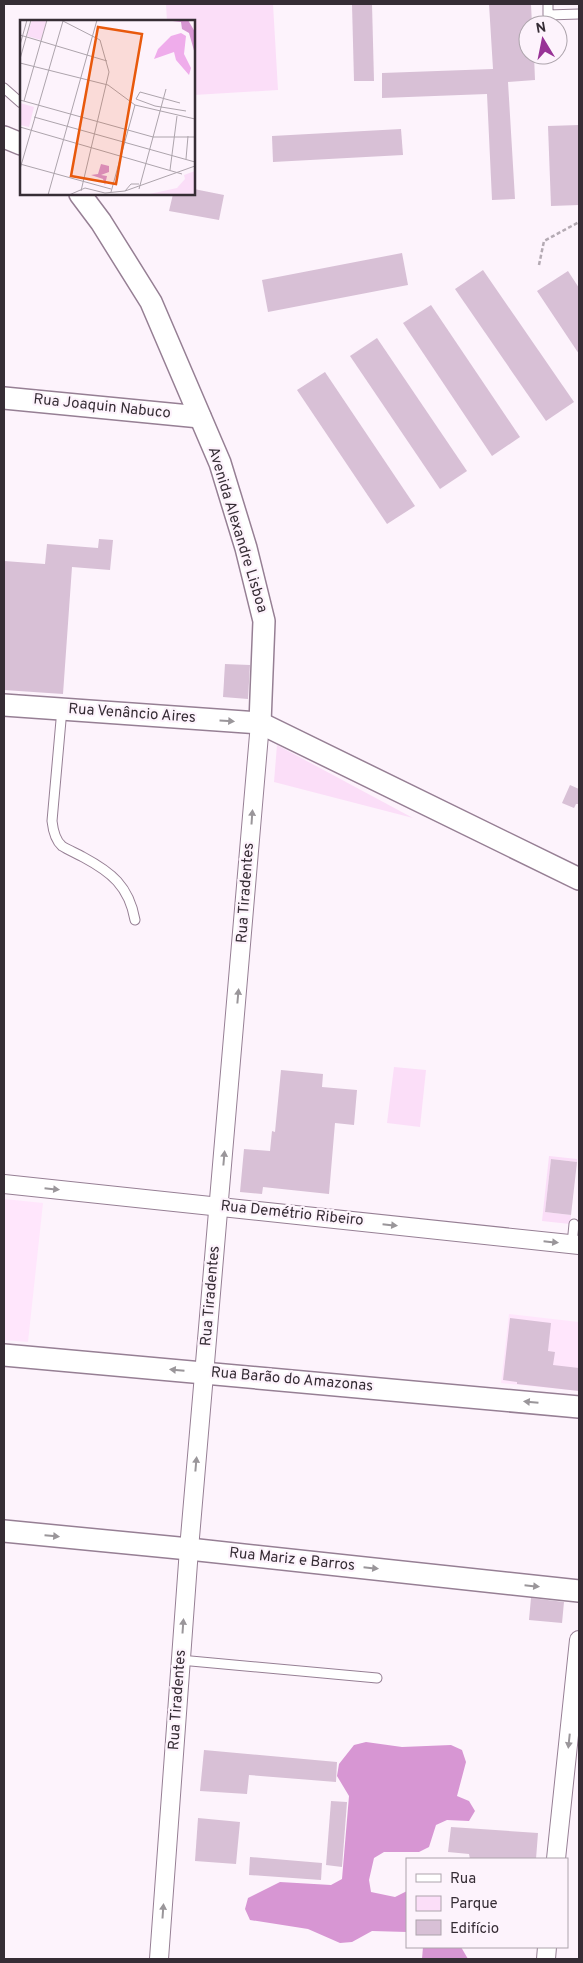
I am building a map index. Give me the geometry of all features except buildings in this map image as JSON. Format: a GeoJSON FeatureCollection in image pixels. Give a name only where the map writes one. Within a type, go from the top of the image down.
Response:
{"type":"FeatureCollection","features":[{"type":"Feature","properties":{"kind":"street"},"geometry":{"type":"LineString","coordinates":[[4,137],[20,144]]}},
{"type":"Feature","properties":{"kind":"street","name":"Avenida Alexandre Lisboa"},"geometry":{"type":"LineString","coordinates":[[81,195],[101,222],[151,302],[220,463],[246,548],[264,621],[260,723]]}},
{"type":"Feature","properties":{"kind":"street","name":"Rua Joaquin Nabuco"},"geometry":{"type":"LineString","coordinates":[[4,398],[200,417]]}},
{"type":"Feature","properties":{"kind":"street","name":"Rua Venâncio Aires"},"geometry":{"type":"LineString","coordinates":[[4,705],[260,723]]}},
{"type":"Feature","properties":{"kind":"street"},"geometry":{"type":"LineString","coordinates":[[260,723],[579,879]]}},
{"type":"Feature","properties":{"kind":"street","name":"Rua Tiradentes"},"geometry":{"type":"LineString","coordinates":[[159,1959],[189,1549],[260,723]]}},
{"type":"Feature","properties":{"kind":"street","name":"Rua Demétrio Ribeiro"},"geometry":{"type":"LineString","coordinates":[[4,1184],[576,1244]]}},
{"type":"Feature","properties":{"kind":"street","name":"Rua Barão do Amazonas"},"geometry":{"type":"LineString","coordinates":[[4,1355],[579,1407]]}},
{"type":"Feature","properties":{"kind":"street","name":"Rua Mariz e Barros"},"geometry":{"type":"LineString","coordinates":[[4,1531],[579,1591]]}},
{"type":"Feature","properties":{"kind":"street"},"geometry":{"type":"LineString","coordinates":[[556,1858],[579,1640]]}},
{"type":"Feature","properties":{"kind":"lane"},"geometry":{"type":"LineString","coordinates":[[548,4],[548,15],[579,14]]}},
{"type":"Feature","properties":{"kind":"lane"},"geometry":{"type":"LineString","coordinates":[[4,88],[20,103]]}},
{"type":"Feature","properties":{"kind":"lane"},"geometry":{"type":"LineString","coordinates":[[62,709],[52,821],[54,834],[61,845],[101,867],[117,880],[132,904],[134,920]]}},
{"type":"Feature","properties":{"kind":"lane"},"geometry":{"type":"LineString","coordinates":[[574,1224],[576,1244]]}},
{"type":"Feature","properties":{"kind":"lane"},"geometry":{"type":"LineString","coordinates":[[180,1660],[377,1678]]}},
{"type":"Feature","properties":{"kind":"path"},"geometry":{"type":"LineString","coordinates":[[538,265],[544,242],[579,222]]}},
{"type":"Feature","properties":{"kind":"shaded area"},"geometry":{"type":"Polygon","coordinates":[[[4,1199],[43,1203],[28,1342],[4,1340],[4,1199]]]}},
{"type":"Feature","properties":{"kind":"shaded area"},"geometry":{"type":"Polygon","coordinates":[[[509,1314],[579,1322],[579,1391],[501,1383],[509,1314]]]}},
{"type":"Feature","properties":{"kind":"shaded area"},"geometry":{"type":"Polygon","coordinates":[[[366,1742],[402,1747],[451,1745],[462,1750],[466,1762],[457,1796],[469,1801],[475,1811],[469,1821],[447,1820],[436,1825],[429,1847],[419,1852],[384,1852],[374,1858],[369,1880],[371,1892],[395,1897],[406,1892],[406,1932],[372,1931],[352,1942],[340,1943],[308,1929],[250,1920],[245,1909],[248,1898],[280,1882],[331,1885],[342,1879],[349,1796],[337,1776],[339,1764],[354,1745],[366,1742]]]}},
{"type":"Feature","properties":{"kind":"shaded area"},"geometry":{"type":"Polygon","coordinates":[[[423,1948],[462,1948],[468,1959],[422,1959],[423,1948]]]}},
{"type":"Feature","properties":{"kind":"green space"},"geometry":{"type":"Polygon","coordinates":[[[166,4],[273,4],[278,90],[195,95],[195,20],[167,20],[166,4]]]}},
{"type":"Feature","properties":{"kind":"green space"},"geometry":{"type":"Polygon","coordinates":[[[277,745],[413,818],[274,782],[277,745]]]}},
{"type":"Feature","properties":{"kind":"green space"},"geometry":{"type":"Polygon","coordinates":[[[394,1067],[426,1070],[420,1127],[387,1123],[394,1067]]]}},
{"type":"Feature","properties":{"kind":"green space"},"geometry":{"type":"Polygon","coordinates":[[[549,1156],[577,1159],[577,1162],[551,1159],[545,1212],[571,1215],[570,1224],[542,1221],[549,1156]]]}}]}
